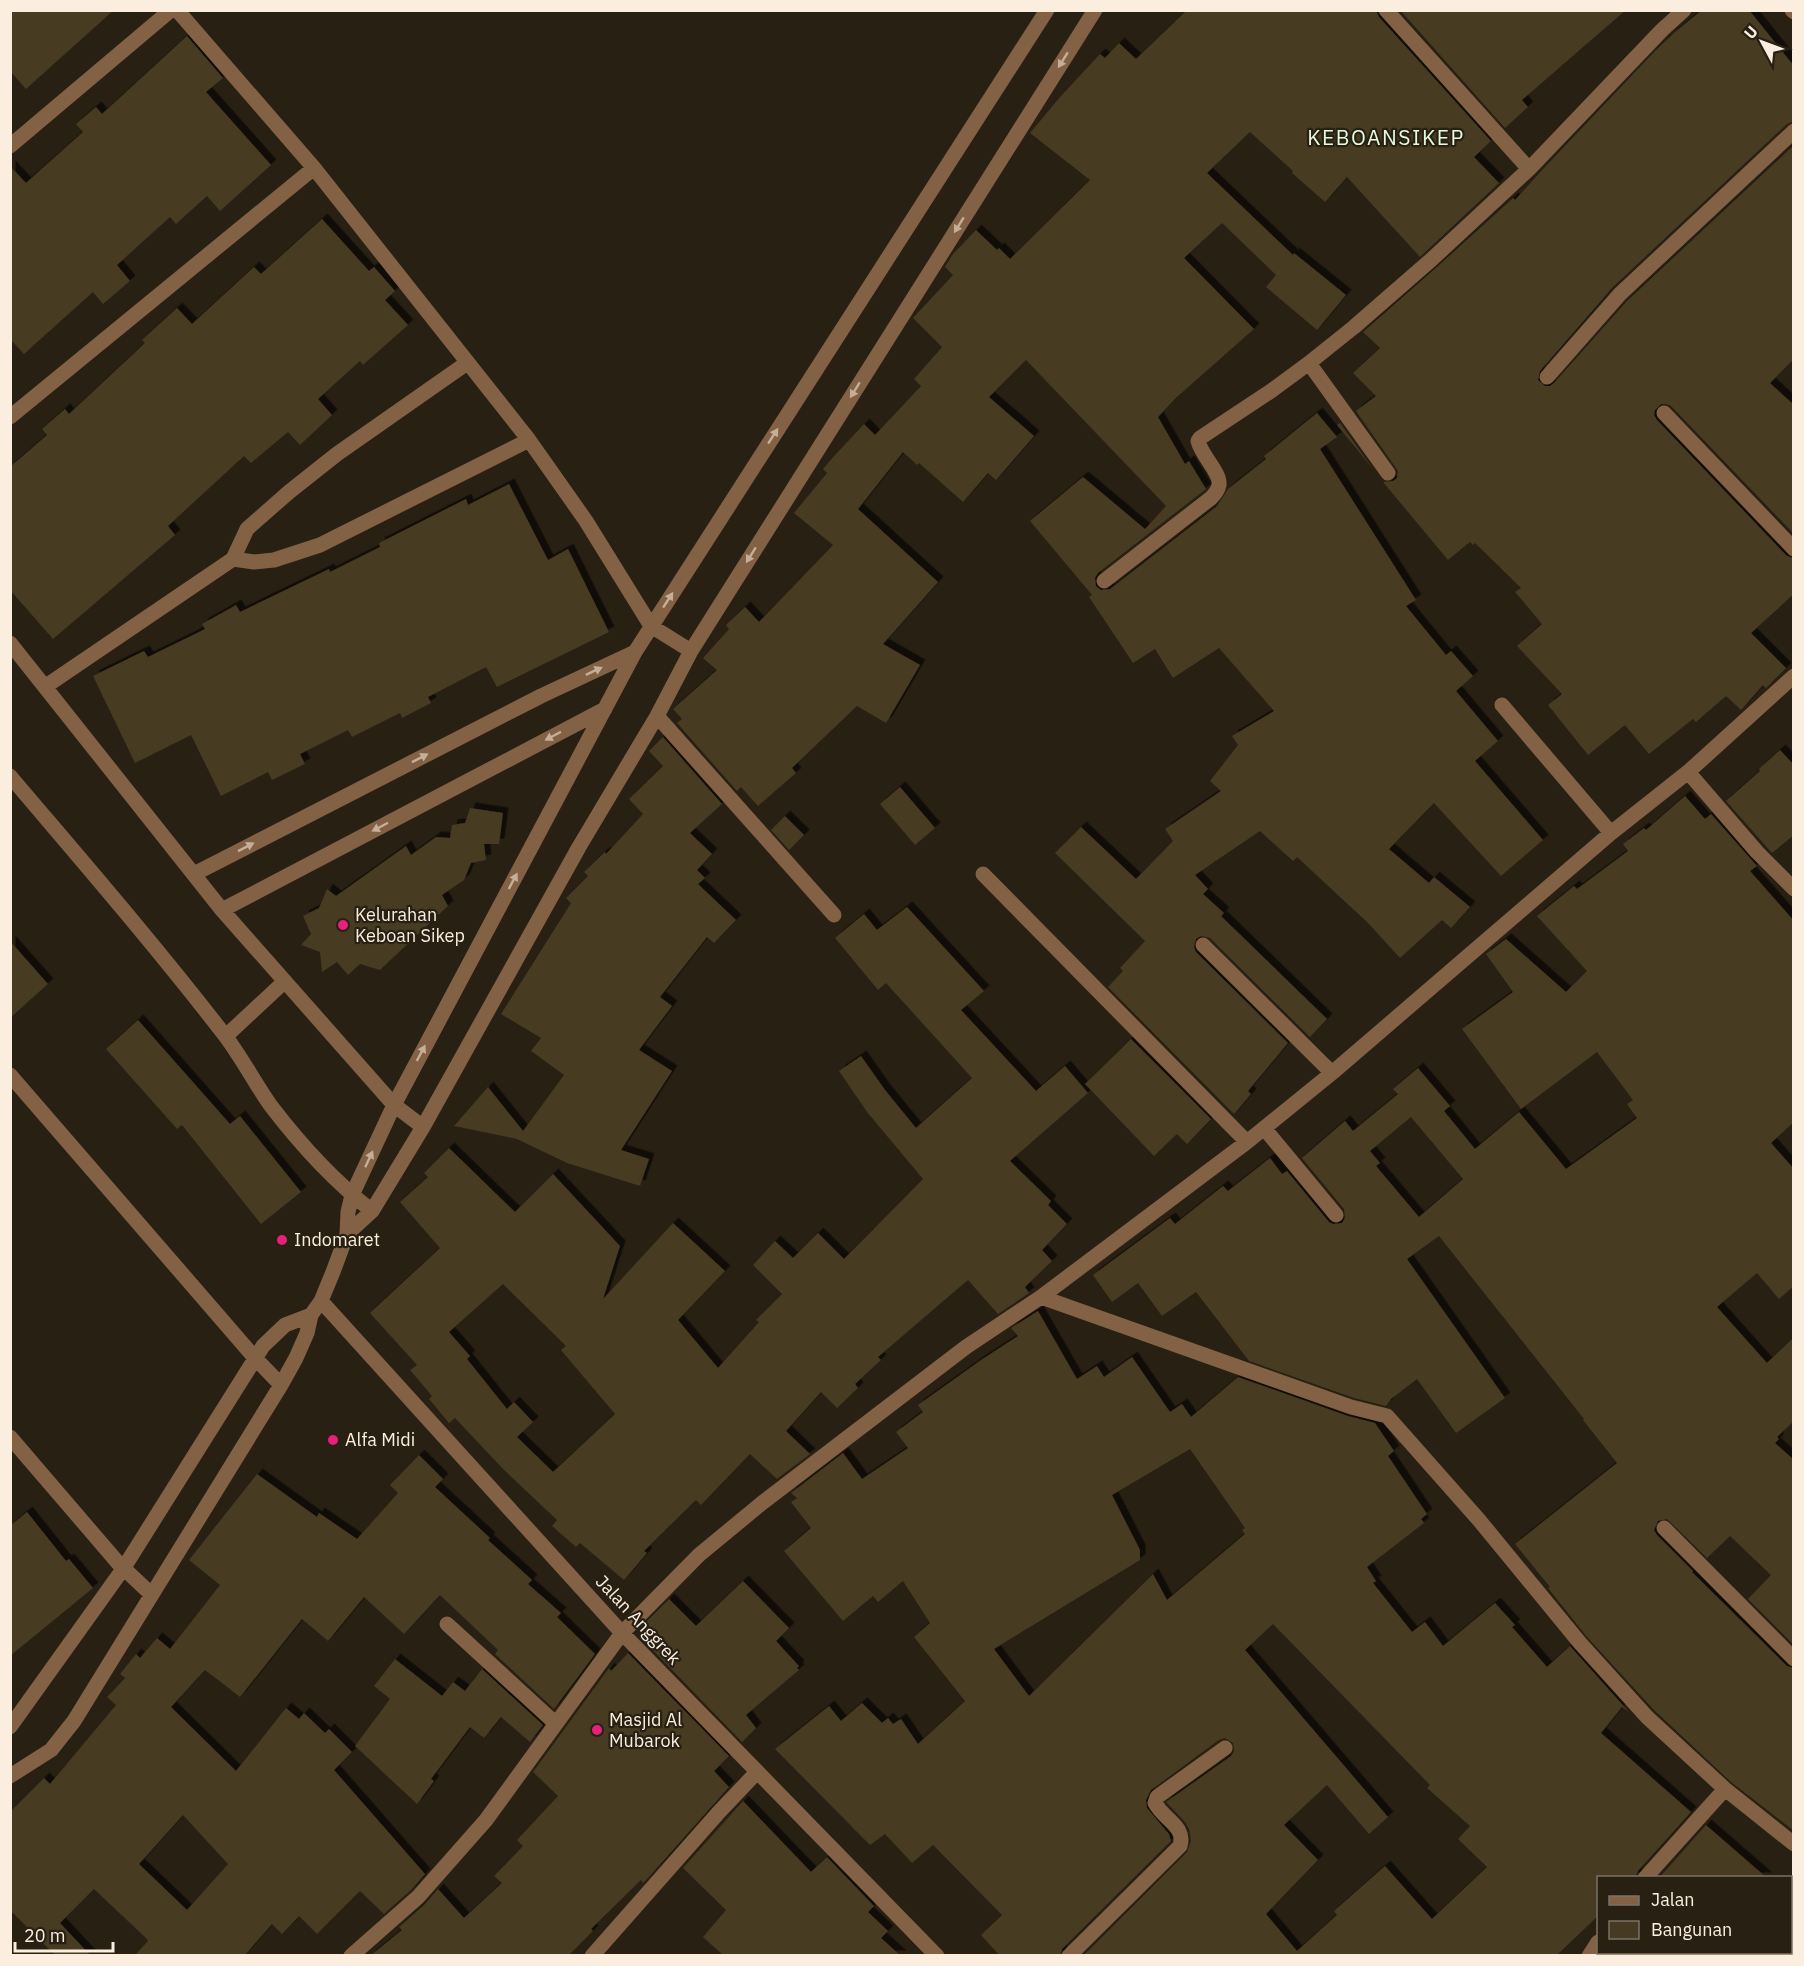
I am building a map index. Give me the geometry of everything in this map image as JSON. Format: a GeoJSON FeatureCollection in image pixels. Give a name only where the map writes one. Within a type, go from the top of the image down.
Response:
{"type":"FeatureCollection","features":[{"type":"Feature","properties":{"kind":"street"},"geometry":{"type":"LineString","coordinates":[[10,146],[171,10]]}},
{"type":"Feature","properties":{"kind":"street"},"geometry":{"type":"LineString","coordinates":[[177,10],[314,168],[529,440],[586,521],[651,626],[691,651]]}},
{"type":"Feature","properties":{"kind":"street"},"geometry":{"type":"LineString","coordinates":[[10,1776],[51,1750],[74,1721],[281,1385],[307,1333],[311,1315],[321,1301],[346,1234],[352,1195],[394,1105],[635,652],[1047,10]]}},
{"type":"Feature","properties":{"kind":"street"},"geometry":{"type":"LineString","coordinates":[[346,1234],[372,1211],[423,1127],[579,848],[657,716],[691,651],[1095,10]]}},
{"type":"Feature","properties":{"kind":"street"},"geometry":{"type":"LineString","coordinates":[[1386,10],[1528,169]]}},
{"type":"Feature","properties":{"kind":"street"},"geometry":{"type":"LineString","coordinates":[[1104,581],[1216,492],[1219,485],[1218,478],[1200,449],[1198,441],[1200,438],[1309,363],[1432,259],[1528,169],[1684,10]]}},
{"type":"Feature","properties":{"kind":"street"},"geometry":{"type":"LineString","coordinates":[[1547,376],[1620,294],[1794,131]]}},
{"type":"Feature","properties":{"kind":"street"},"geometry":{"type":"LineString","coordinates":[[10,417],[314,168]]}},
{"type":"Feature","properties":{"kind":"street"},"geometry":{"type":"LineString","coordinates":[[46,686],[233,559],[247,529],[289,492],[337,454],[467,363]]}},
{"type":"Feature","properties":{"kind":"street"},"geometry":{"type":"LineString","coordinates":[[1309,363],[1388,473]]}},
{"type":"Feature","properties":{"kind":"street"},"geometry":{"type":"LineString","coordinates":[[1664,413],[1794,549]]}},
{"type":"Feature","properties":{"kind":"street"},"geometry":{"type":"LineString","coordinates":[[233,559],[254,562],[274,560],[320,545],[529,440]]}},
{"type":"Feature","properties":{"kind":"street"},"geometry":{"type":"LineString","coordinates":[[10,643],[222,910],[394,1105],[423,1127]]}},
{"type":"Feature","properties":{"kind":"street"},"geometry":{"type":"LineString","coordinates":[[194,874],[542,696],[635,652]]}},
{"type":"Feature","properties":{"kind":"street"},"geometry":{"type":"LineString","coordinates":[[351,1956],[418,1897],[486,1820],[622,1633],[699,1555],[762,1503],[966,1347],[1041,1297],[1247,1142],[1332,1073],[1611,833],[1688,772],[1794,676]]}},
{"type":"Feature","properties":{"kind":"street"},"geometry":{"type":"LineString","coordinates":[[1502,705],[1611,833]]}},
{"type":"Feature","properties":{"kind":"street"},"geometry":{"type":"LineString","coordinates":[[222,910],[605,709]]}},
{"type":"Feature","properties":{"kind":"street"},"geometry":{"type":"LineString","coordinates":[[657,716],[834,915]]}},
{"type":"Feature","properties":{"kind":"street"},"geometry":{"type":"LineString","coordinates":[[1688,772],[1757,852],[1794,889]]}},
{"type":"Feature","properties":{"kind":"street"},"geometry":{"type":"LineString","coordinates":[[10,776],[226,1036],[271,1106],[320,1164],[372,1211]]}},
{"type":"Feature","properties":{"kind":"street"},"geometry":{"type":"LineString","coordinates":[[983,874],[1247,1142]]}},
{"type":"Feature","properties":{"kind":"street"},"geometry":{"type":"LineString","coordinates":[[1203,945],[1332,1073]]}},
{"type":"Feature","properties":{"kind":"street"},"geometry":{"type":"LineString","coordinates":[[226,1036],[285,981]]}},
{"type":"Feature","properties":{"kind":"street"},"geometry":{"type":"LineString","coordinates":[[10,1075],[255,1358],[281,1385]]}},
{"type":"Feature","properties":{"kind":"street"},"geometry":{"type":"LineString","coordinates":[[1264,1128],[1336,1215]]}},
{"type":"Feature","properties":{"kind":"street"},"geometry":{"type":"LineString","coordinates":[[1041,1297],[1351,1407],[1387,1416],[1479,1520],[1580,1643],[1647,1717],[1725,1789],[1794,1844]]}},
{"type":"Feature","properties":{"kind":"street","name":"Jalan Anggrek"},"geometry":{"type":"LineString","coordinates":[[321,1301],[622,1633],[937,1956]]}},
{"type":"Feature","properties":{"kind":"street"},"geometry":{"type":"LineString","coordinates":[[10,1727],[123,1569],[268,1340],[285,1325],[311,1315]]}},
{"type":"Feature","properties":{"kind":"street"},"geometry":{"type":"LineString","coordinates":[[10,1437],[123,1569],[151,1594]]}},
{"type":"Feature","properties":{"kind":"street"},"geometry":{"type":"LineString","coordinates":[[1664,1528],[1794,1659]]}},
{"type":"Feature","properties":{"kind":"street"},"geometry":{"type":"LineString","coordinates":[[447,1624],[555,1723]]}},
{"type":"Feature","properties":{"kind":"street"},"geometry":{"type":"LineString","coordinates":[[1069,1956],[1180,1846],[1181,1831],[1159,1810],[1155,1803],[1157,1797],[1226,1748]]}},
{"type":"Feature","properties":{"kind":"street"},"geometry":{"type":"LineString","coordinates":[[592,1956],[757,1772]]}},
{"type":"Feature","properties":{"kind":"street"},"geometry":{"type":"LineString","coordinates":[[1647,1876],[1725,1789]]}},
{"type":"Feature","properties":{"kind":"building"},"geometry":{"type":"Polygon","coordinates":[[[10,10],[114,10],[26,89],[10,71],[10,10]]]}},
{"type":"Feature","properties":{"kind":"building"},"geometry":{"type":"Polygon","coordinates":[[[1187,10],[1376,10],[1379,17],[1491,141],[1474,157],[1499,183],[1420,257],[1347,177],[1325,202],[1250,132],[1207,173],[1293,255],[1294,253],[1346,295],[1317,330],[1266,287],[1276,275],[1222,223],[1184,258],[1254,329],[1177,397],[1158,417],[1185,464],[1189,461],[1206,489],[1098,573],[1095,578],[1096,586],[1101,590],[1110,589],[1217,506],[1228,489],[1266,459],[1264,456],[1317,413],[1337,437],[1320,449],[1416,600],[1406,606],[1446,655],[1451,651],[1473,676],[1456,691],[1498,741],[1475,761],[1543,840],[1501,876],[1434,803],[1389,849],[1429,883],[1434,877],[1470,907],[1451,928],[1442,920],[1400,958],[1368,923],[1297,857],[1293,861],[1260,831],[1195,875],[1208,889],[1203,894],[1224,913],[1221,916],[1327,1019],[1310,1037],[1210,938],[1201,936],[1196,939],[1194,947],[1196,952],[1288,1043],[1248,1091],[1251,1094],[1234,1114],[1108,987],[1123,971],[1120,968],[1145,941],[1055,853],[1081,827],[1136,879],[1173,841],[1165,829],[1221,791],[1210,781],[1238,745],[1232,736],[1274,711],[1219,648],[1173,678],[1155,649],[1133,663],[1089,597],[1092,595],[1030,521],[1083,477],[1145,529],[1166,506],[1026,360],[989,397],[1034,436],[996,480],[988,473],[963,502],[903,452],[858,509],[938,582],[883,644],[920,665],[886,723],[857,706],[792,768],[796,773],[758,806],[741,787],[737,791],[677,723],[682,719],[673,709],[717,670],[703,658],[729,629],[726,625],[745,607],[759,622],[833,545],[794,513],[827,473],[823,469],[864,424],[875,435],[921,386],[914,379],[942,347],[913,318],[953,275],[945,267],[953,254],[976,230],[1010,259],[1090,180],[1030,133],[1100,54],[1105,58],[1119,43],[1136,59],[1187,10]]]}},
{"type":"Feature","properties":{"kind":"building"},"geometry":{"type":"Polygon","coordinates":[[[1400,10],[1626,10],[1522,100],[1528,107],[1505,128],[1400,10]]]}},
{"type":"Feature","properties":{"kind":"building"},"geometry":{"type":"Polygon","coordinates":[[[1702,10],[1749,10],[1794,66],[1794,121],[1787,124],[1613,287],[1540,371],[1538,380],[1545,386],[1554,383],[1627,301],[1794,145],[1794,359],[1770,383],[1794,405],[1794,534],[1671,406],[1661,404],[1655,410],[1654,415],[1787,556],[1794,558],[1794,594],[1751,633],[1786,668],[1766,688],[1763,685],[1741,710],[1726,696],[1696,722],[1693,719],[1649,754],[1625,725],[1588,755],[1548,705],[1562,694],[1517,646],[1542,624],[1515,592],[1521,588],[1475,543],[1473,545],[1470,542],[1448,560],[1383,482],[1393,481],[1397,478],[1398,471],[1356,411],[1376,396],[1353,373],[1380,348],[1363,332],[1513,198],[1515,200],[1655,51],[1702,10]]]}},
{"type":"Feature","properties":{"kind":"building"},"geometry":{"type":"Polygon","coordinates":[[[187,36],[223,78],[206,92],[271,165],[220,211],[207,196],[176,224],[170,217],[117,265],[130,281],[103,304],[93,292],[24,354],[10,339],[10,166],[26,183],[83,132],[76,124],[96,107],[102,114],[187,36]]]}},
{"type":"Feature","properties":{"kind":"building"},"geometry":{"type":"Polygon","coordinates":[[[322,219],[369,271],[374,267],[395,291],[385,300],[408,325],[363,365],[360,361],[318,399],[332,415],[300,445],[288,432],[251,463],[244,456],[168,526],[175,535],[53,639],[10,590],[10,467],[47,435],[42,429],[65,409],[69,414],[145,343],[142,340],[177,308],[192,324],[254,267],[261,274],[322,219]]]}},
{"type":"Feature","properties":{"kind":"building"},"geometry":{"type":"Polygon","coordinates":[[[1340,423],[1373,469],[1337,425],[1340,423]]]}},
{"type":"Feature","properties":{"kind":"building"},"geometry":{"type":"Polygon","coordinates":[[[509,484],[548,560],[568,549],[609,632],[497,687],[486,667],[428,697],[431,703],[402,718],[400,713],[352,737],[348,730],[300,754],[305,764],[272,780],[268,772],[221,796],[191,735],[135,763],[93,676],[144,651],[148,657],[205,629],[202,624],[236,605],[240,612],[380,547],[379,543],[466,499],[468,505],[509,484]]]}},
{"type":"Feature","properties":{"kind":"building"},"geometry":{"type":"Polygon","coordinates":[[[663,737],[722,804],[690,833],[712,854],[697,870],[705,878],[698,884],[736,920],[714,943],[707,937],[660,997],[672,1006],[639,1050],[672,1071],[621,1150],[649,1159],[640,1186],[567,1163],[517,1139],[454,1126],[488,1087],[523,1131],[564,1075],[531,1051],[541,1038],[501,1014],[571,903],[566,898],[588,876],[584,872],[605,852],[606,854],[643,814],[629,799],[663,766],[649,751],[663,737]]]}},
{"type":"Feature","properties":{"kind":"building"},"geometry":{"type":"Polygon","coordinates":[[[1780,750],[1794,765],[1794,835],[1772,853],[1726,801],[1780,750]]]}},
{"type":"Feature","properties":{"kind":"building"},"geometry":{"type":"Polygon","coordinates":[[[900,787],[935,828],[915,845],[880,804],[900,787]]]}},
{"type":"Feature","properties":{"kind":"building"},"geometry":{"type":"Polygon","coordinates":[[[1685,796],[1705,819],[1711,814],[1757,866],[1750,871],[1794,921],[1794,1122],[1771,1143],[1794,1169],[1794,1286],[1779,1299],[1757,1273],[1717,1307],[1767,1363],[1794,1337],[1794,1421],[1777,1437],[1779,1439],[1775,1443],[1794,1460],[1794,1645],[1748,1599],[1771,1575],[1730,1536],[1707,1558],[1667,1519],[1658,1521],[1654,1530],[1692,1572],[1787,1666],[1794,1668],[1794,1831],[1731,1782],[1654,1710],[1587,1637],[1515,1544],[1617,1463],[1439,1236],[1407,1259],[1505,1398],[1456,1433],[1417,1379],[1391,1399],[1386,1406],[1354,1398],[1249,1361],[1196,1292],[1162,1316],[1138,1283],[1112,1302],[1093,1275],[1170,1218],[1175,1224],[1223,1186],[1228,1191],[1270,1158],[1282,1174],[1287,1171],[1329,1222],[1342,1223],[1345,1218],[1344,1209],[1302,1158],[1345,1121],[1353,1131],[1398,1094],[1393,1089],[1418,1068],[1450,1106],[1444,1111],[1475,1149],[1519,1112],[1566,1169],[1637,1118],[1627,1104],[1633,1100],[1597,1052],[1521,1109],[1462,1029],[1513,992],[1486,954],[1506,939],[1566,992],[1587,971],[1537,916],[1574,886],[1577,889],[1628,851],[1623,844],[1644,828],[1646,830],[1685,796]],[[1411,1117],[1370,1151],[1380,1163],[1376,1166],[1419,1217],[1463,1179],[1411,1117]]]}},
{"type":"Feature","properties":{"kind":"building"},"geometry":{"type":"Polygon","coordinates":[[[470,808],[503,813],[499,844],[484,844],[486,860],[471,863],[464,880],[442,895],[448,906],[380,970],[360,964],[348,975],[337,962],[322,972],[320,952],[301,945],[311,934],[303,916],[319,908],[327,889],[336,896],[406,846],[411,855],[436,837],[450,838],[452,825],[465,823],[470,808]]]}},
{"type":"Feature","properties":{"kind":"building"},"geometry":{"type":"Polygon","coordinates":[[[785,816],[804,835],[789,850],[771,830],[785,816]]]}},
{"type":"Feature","properties":{"kind":"building"},"geometry":{"type":"Polygon","coordinates":[[[907,907],[984,991],[961,1010],[1036,1091],[1065,1066],[1088,1093],[1010,1161],[1051,1201],[1048,1205],[1067,1224],[1042,1250],[1052,1261],[1025,1287],[1029,1293],[998,1314],[968,1280],[878,1357],[881,1360],[855,1384],[858,1388],[837,1408],[821,1392],[786,1431],[810,1454],[777,1479],[750,1454],[701,1505],[696,1500],[644,1551],[647,1553],[624,1580],[580,1543],[576,1547],[552,1526],[557,1520],[504,1470],[455,1418],[449,1423],[429,1399],[432,1396],[410,1370],[417,1365],[370,1313],[440,1248],[400,1202],[428,1177],[424,1173],[449,1148],[515,1212],[553,1174],[620,1246],[603,1299],[673,1223],[725,1271],[678,1320],[718,1368],[759,1322],[756,1320],[782,1294],[753,1265],[775,1241],[793,1258],[818,1233],[844,1259],[923,1179],[867,1112],[839,1071],[861,1056],[916,1128],[972,1078],[886,983],[878,990],[835,938],[864,914],[877,930],[907,907]],[[503,1284],[449,1332],[470,1356],[467,1359],[507,1409],[514,1402],[533,1422],[517,1437],[553,1472],[615,1414],[561,1350],[566,1346],[503,1284]]]}},
{"type":"Feature","properties":{"kind":"building"},"geometry":{"type":"Polygon","coordinates":[[[10,941],[48,984],[10,1018],[10,941]]]}},
{"type":"Feature","properties":{"kind":"building"},"geometry":{"type":"Polygon","coordinates":[[[138,1020],[230,1124],[240,1116],[301,1192],[261,1224],[182,1125],[177,1129],[106,1049],[138,1020]]]}},
{"type":"Feature","properties":{"kind":"building"},"geometry":{"type":"Polygon","coordinates":[[[1131,1039],[1211,1119],[1187,1144],[1177,1134],[1154,1156],[1085,1084],[1131,1039]]]}},
{"type":"Feature","properties":{"kind":"building"},"geometry":{"type":"Polygon","coordinates":[[[1038,1311],[1077,1379],[1097,1366],[1104,1377],[1132,1357],[1170,1412],[1182,1404],[1191,1417],[1238,1377],[1348,1416],[1375,1423],[1394,1451],[1388,1456],[1427,1514],[1421,1519],[1424,1523],[1367,1567],[1376,1581],[1373,1583],[1412,1632],[1425,1622],[1443,1646],[1495,1603],[1515,1625],[1512,1627],[1547,1667],[1570,1646],[1629,1712],[1622,1707],[1601,1733],[1691,1812],[1636,1876],[1597,1876],[1597,1917],[1556,1956],[1083,1956],[1187,1852],[1191,1841],[1189,1829],[1166,1802],[1231,1756],[1234,1751],[1233,1743],[1225,1738],[1219,1740],[1151,1790],[1146,1800],[1147,1808],[1169,1834],[1171,1841],[1062,1949],[1060,1956],[1000,1956],[981,1935],[1002,1915],[933,1845],[912,1863],[885,1834],[870,1845],[775,1749],[829,1706],[841,1721],[862,1703],[882,1723],[888,1718],[893,1724],[901,1719],[918,1744],[965,1701],[914,1637],[930,1623],[903,1581],[878,1602],[873,1596],[843,1621],[784,1551],[811,1528],[791,1502],[797,1498],[791,1493],[843,1453],[862,1479],[908,1448],[896,1432],[923,1412],[918,1405],[1018,1336],[1011,1328],[1038,1311]],[[1190,1449],[1112,1495],[1140,1550],[1140,1560],[994,1649],[1029,1696],[1153,1574],[1167,1600],[1245,1534],[1242,1530],[1245,1528],[1190,1449]],[[1273,1624],[1245,1650],[1388,1817],[1369,1834],[1327,1785],[1284,1825],[1318,1860],[1266,1914],[1297,1951],[1337,1915],[1334,1911],[1385,1866],[1432,1919],[1487,1867],[1458,1839],[1470,1826],[1427,1788],[1430,1785],[1273,1624]]]}},
{"type":"Feature","properties":{"kind":"building"},"geometry":{"type":"Polygon","coordinates":[[[419,1455],[443,1479],[435,1487],[532,1580],[528,1584],[561,1613],[557,1617],[595,1654],[554,1709],[495,1654],[498,1650],[440,1595],[404,1634],[364,1597],[328,1641],[302,1619],[240,1697],[205,1670],[171,1707],[236,1771],[286,1708],[299,1719],[304,1713],[325,1733],[329,1729],[352,1752],[334,1770],[425,1874],[384,1914],[360,1891],[317,1934],[299,1916],[282,1934],[272,1924],[244,1956],[134,1956],[148,1941],[147,1939],[94,1889],[60,1923],[91,1956],[56,1956],[10,1910],[10,1812],[44,1778],[50,1784],[116,1705],[107,1697],[125,1678],[120,1674],[136,1654],[140,1658],[157,1638],[170,1649],[220,1585],[189,1560],[257,1474],[317,1517],[319,1513],[357,1539],[398,1493],[390,1485],[419,1455]],[[183,1815],[139,1864],[187,1910],[228,1864],[183,1815]]]}},
{"type":"Feature","properties":{"kind":"building"},"geometry":{"type":"Polygon","coordinates":[[[27,1512],[66,1561],[69,1559],[93,1588],[10,1656],[10,1526],[27,1512]]]}},
{"type":"Feature","properties":{"kind":"building"},"geometry":{"type":"Polygon","coordinates":[[[743,1581],[789,1628],[776,1641],[799,1666],[797,1668],[799,1670],[746,1715],[756,1728],[742,1742],[641,1638],[648,1630],[643,1625],[669,1599],[696,1626],[743,1581]]]}},
{"type":"Feature","properties":{"kind":"building"},"geometry":{"type":"Polygon","coordinates":[[[628,1653],[729,1756],[714,1771],[729,1787],[648,1878],[643,1883],[641,1880],[591,1929],[593,1931],[568,1956],[370,1956],[402,1930],[399,1927],[438,1889],[464,1918],[502,1883],[494,1876],[523,1846],[517,1840],[558,1796],[533,1772],[609,1668],[611,1671],[628,1653]]]}},
{"type":"Feature","properties":{"kind":"building"},"geometry":{"type":"Polygon","coordinates":[[[395,1659],[442,1696],[453,1682],[465,1691],[482,1669],[543,1725],[530,1742],[501,1717],[484,1738],[470,1727],[431,1779],[434,1781],[417,1804],[355,1746],[390,1699],[374,1686],[395,1659]]]}},
{"type":"Feature","properties":{"kind":"building"},"geometry":{"type":"Polygon","coordinates":[[[743,1801],[811,1872],[827,1857],[874,1906],[868,1912],[888,1931],[881,1938],[901,1956],[724,1956],[703,1937],[726,1910],[683,1868],[743,1801]]]}},
{"type":"Feature","properties":{"kind":"building"},"geometry":{"type":"Polygon","coordinates":[[[1706,1825],[1765,1876],[1661,1876],[1706,1825]]]}},
{"type":"Feature","properties":{"kind":"place","name":"Kelurahan Keboan Sikep"},"geometry":{"type":"Point","coordinates":[343,925]}},
{"type":"Feature","properties":{"kind":"place","name":"Indomaret"},"geometry":{"type":"Point","coordinates":[282,1240]}},
{"type":"Feature","properties":{"kind":"place","name":"Alfa Midi"},"geometry":{"type":"Point","coordinates":[333,1440]}},
{"type":"Feature","properties":{"kind":"place","name":"Masjid Al Mubarok"},"geometry":{"type":"Point","coordinates":[597,1730]}},
{"type":"Feature","properties":{"kind":"district","name":"KEBOANSIKEP"},"geometry":{"type":"Point","coordinates":[1386,138]}}]}
